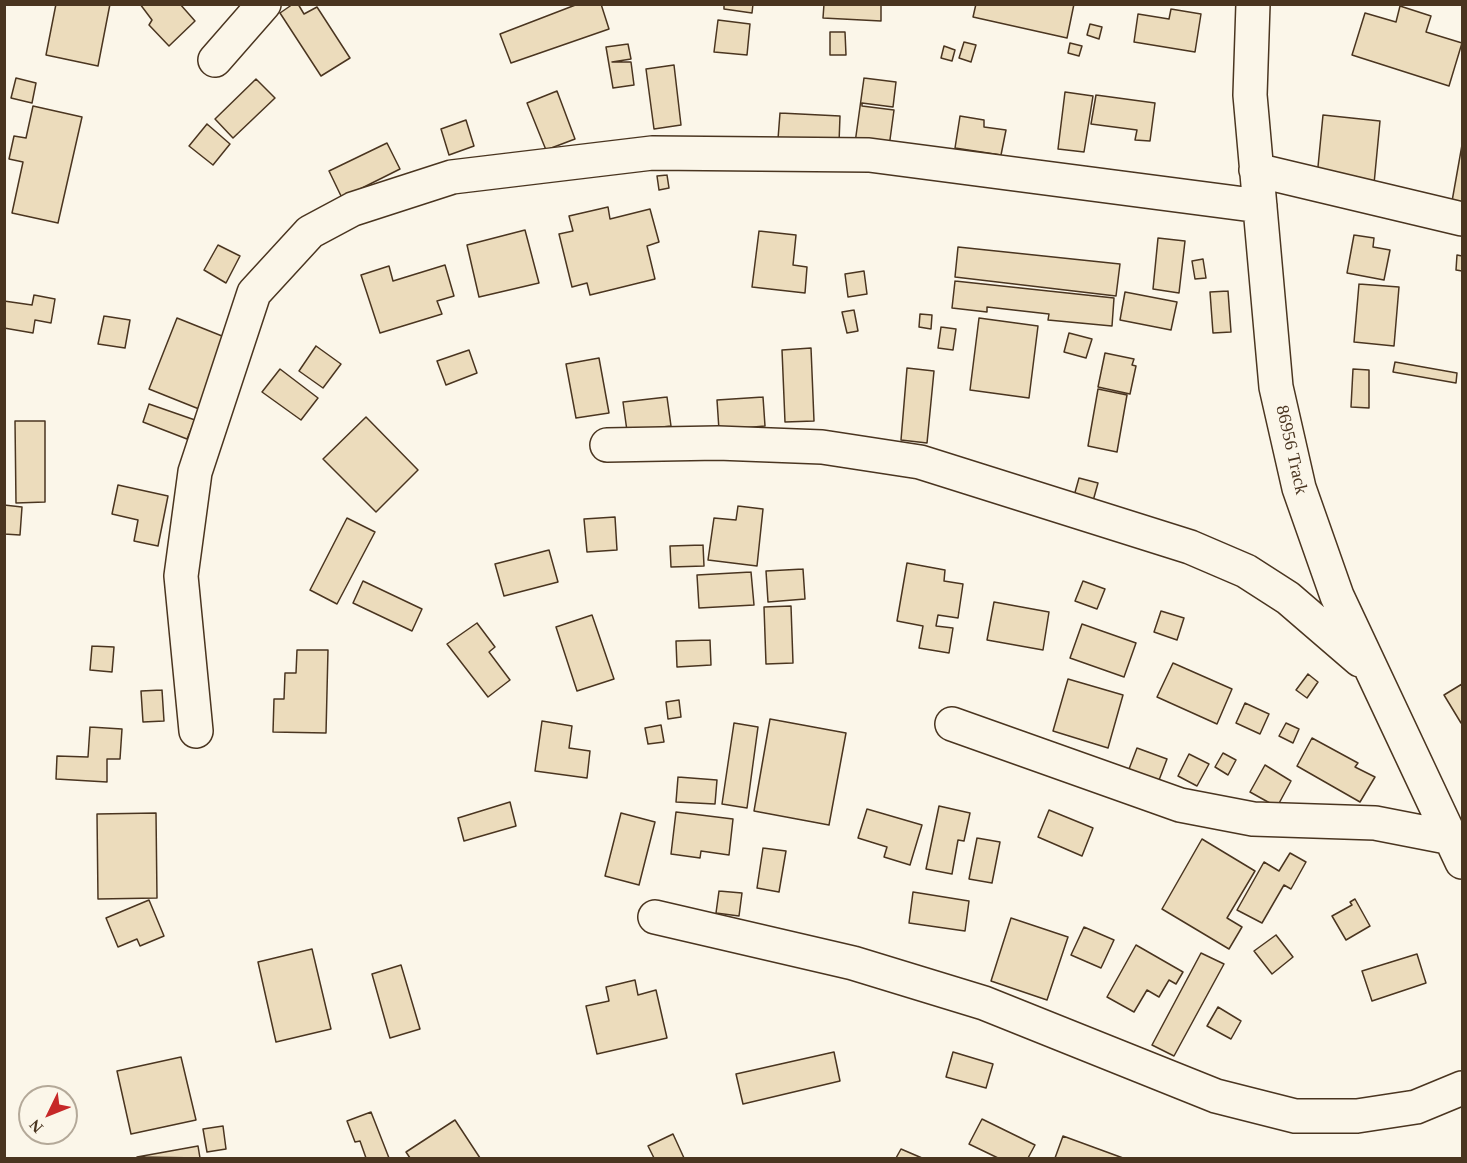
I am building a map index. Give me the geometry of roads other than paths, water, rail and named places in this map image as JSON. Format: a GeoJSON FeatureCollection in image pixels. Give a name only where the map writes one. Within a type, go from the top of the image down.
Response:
{"type":"FeatureCollection","features":[{"type":"Feature","properties":{"kind":"street"},"geometry":{"type":"LineString","coordinates":[[215,60],[264,4]]}},
{"type":"Feature","properties":{"kind":"street","name":"86956 Track"},"geometry":{"type":"LineString","coordinates":[[1253,4],[1250,95],[1276,387],[1299,488],[1337,596],[1368,667],[1457,850]]}},
{"type":"Feature","properties":{"kind":"street"},"geometry":{"type":"LineString","coordinates":[[196,730],[181,576],[195,472],[254,293],[310,232],[353,209],[452,177],[652,153],[868,155],[1260,206]]}},
{"type":"Feature","properties":{"kind":"street"},"geometry":{"type":"LineString","coordinates":[[1256,170],[1462,219]]}},
{"type":"Feature","properties":{"kind":"street"},"geometry":{"type":"LineString","coordinates":[[607,445],[718,443],[822,447],[920,462],[1190,547],[1246,571],[1288,598],[1368,667]]}},
{"type":"Feature","properties":{"kind":"street"},"geometry":{"type":"LineString","coordinates":[[952,724],[1180,805],[1253,819],[1375,823],[1457,850]]}},
{"type":"Feature","properties":{"kind":"street"},"geometry":{"type":"LineString","coordinates":[[655,917],[853,963],[973,1000],[1216,1096],[1295,1116],[1357,1116],[1416,1107],[1462,1088]]}}]}
